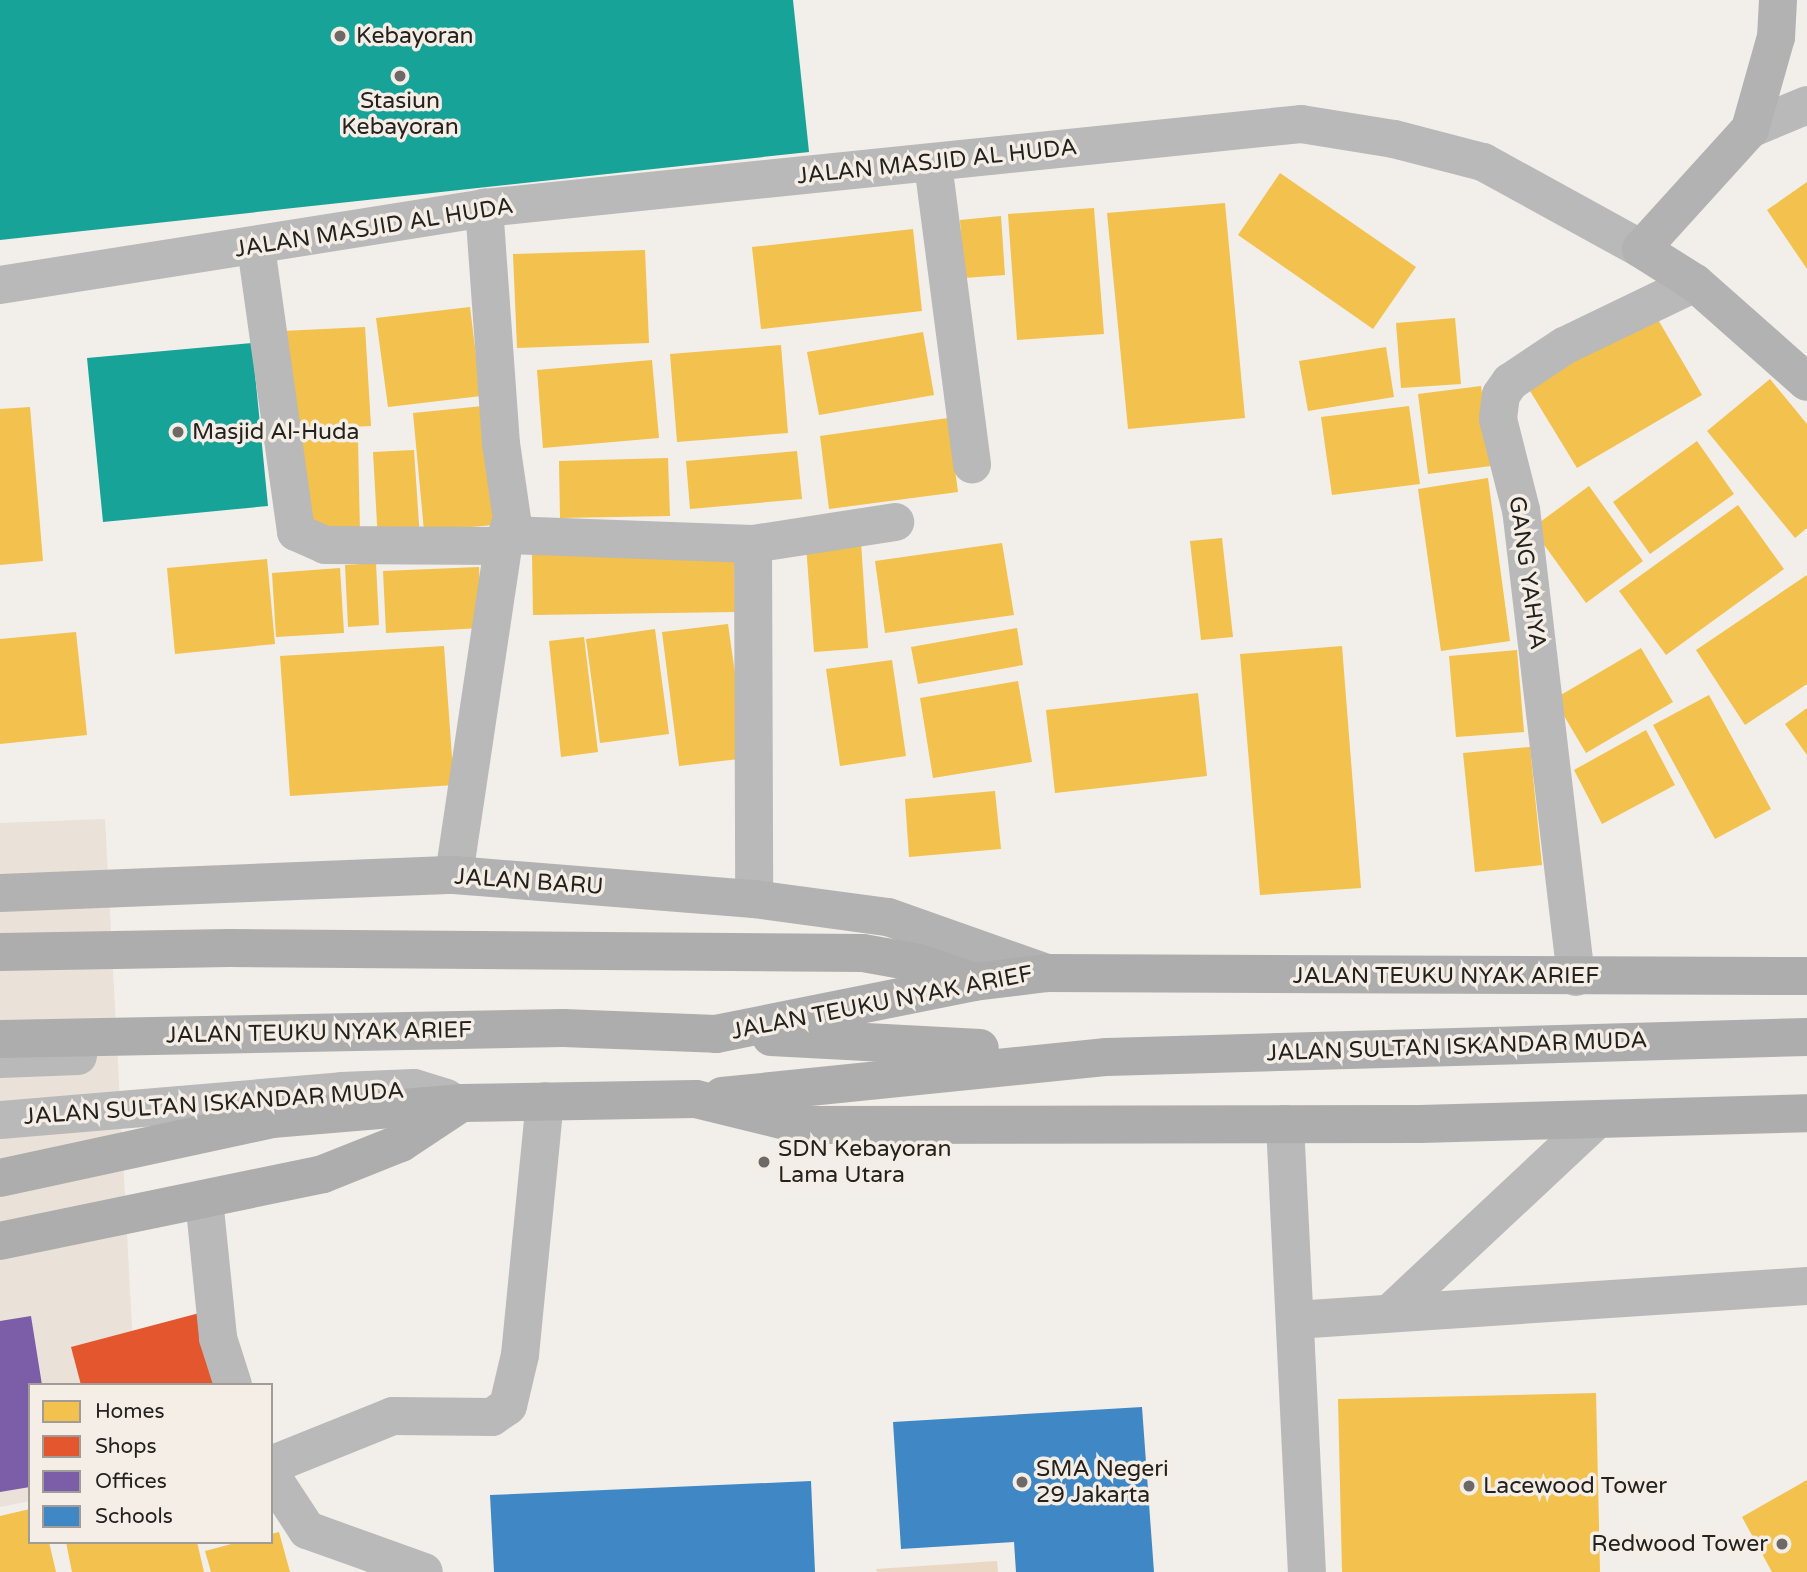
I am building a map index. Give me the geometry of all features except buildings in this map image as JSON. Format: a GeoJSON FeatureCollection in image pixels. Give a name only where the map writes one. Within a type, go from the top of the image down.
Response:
{"type":"FeatureCollection","features":[{"type":"Feature","properties":{"kind":"highway"},"geometry":{"type":"LineString","coordinates":[[0,953],[230,948],[863,953],[919,963],[974,982]]}},
{"type":"Feature","properties":{"kind":"highway","name":"JALAN TEUKU NYAK ARIEF"},"geometry":{"type":"LineString","coordinates":[[0,1039],[563,1028],[716,1034],[974,982],[1047,973],[1807,976]]}},
{"type":"Feature","properties":{"kind":"highway","name":"JALAN SULTAN ISKANDAR MUDA"},"geometry":{"type":"LineString","coordinates":[[716,1034],[1107,1057]]}},
{"type":"Feature","properties":{"kind":"highway","name":"JALAN SULTAN ISKANDAR MUDA"},"geometry":{"type":"LineString","coordinates":[[696,1099],[1107,1057],[1807,1037]]}},
{"type":"Feature","properties":{"kind":"highway"},"geometry":{"type":"LineString","coordinates":[[0,1241],[323,1174],[401,1143],[462,1103],[696,1099],[802,1125],[1285,1124],[1807,1114]]}},
{"type":"Feature","properties":{"kind":"highway","name":"JALAN SULTAN ISKANDAR MUDA"},"geometry":{"type":"LineString","coordinates":[[0,1178],[272,1119],[462,1103]]}},
{"type":"Feature","properties":{"kind":"main road"},"geometry":{"type":"LineString","coordinates":[[1641,249],[1750,129],[1776,37],[1778,0]]}},
{"type":"Feature","properties":{"kind":"main road","name":"JALAN MASJID AL HUDA"},"geometry":{"type":"LineString","coordinates":[[1641,249],[1695,283],[1807,382]]}},
{"type":"Feature","properties":{"kind":"main road","name":"JALAN BARU"},"geometry":{"type":"LineString","coordinates":[[0,893],[454,875],[754,899],[888,917],[1047,973]]}},
{"type":"Feature","properties":{"kind":"street"},"geometry":{"type":"LineString","coordinates":[[1750,129],[1807,105]]}},
{"type":"Feature","properties":{"kind":"street","name":"JALAN MASJID AL HUDA"},"geometry":{"type":"LineString","coordinates":[[0,285],[256,247],[484,208],[933,164],[1301,124],[1394,139],[1483,162],[1641,249]]}},
{"type":"Feature","properties":{"kind":"street"},"geometry":{"type":"LineString","coordinates":[[933,164],[972,464]]}},
{"type":"Feature","properties":{"kind":"street"},"geometry":{"type":"LineString","coordinates":[[454,875],[505,540],[512,519],[501,444],[484,208]]}},
{"type":"Feature","properties":{"kind":"street"},"geometry":{"type":"LineString","coordinates":[[256,247],[296,533],[325,545],[505,540],[753,544],[895,522]]}},
{"type":"Feature","properties":{"kind":"street","name":"GANG YAHYA"},"geometry":{"type":"LineString","coordinates":[[1576,977],[1521,510],[1498,419],[1501,395],[1510,382],[1564,346],[1695,283]]}},
{"type":"Feature","properties":{"kind":"street"},"geometry":{"type":"LineString","coordinates":[[753,544],[754,899]]}},
{"type":"Feature","properties":{"kind":"street"},"geometry":{"type":"LineString","coordinates":[[0,1059],[606,1044],[716,1034]]}},
{"type":"Feature","properties":{"kind":"street","name":"JALAN SULTAN ISKANDAR MUDA"},"geometry":{"type":"LineString","coordinates":[[0,1120],[414,1088],[462,1103]]}},
{"type":"Feature","properties":{"kind":"street"},"geometry":{"type":"LineString","coordinates":[[273,1464],[393,1416],[492,1417],[508,1406],[520,1355],[545,1101]]}},
{"type":"Feature","properties":{"kind":"street"},"geometry":{"type":"LineString","coordinates":[[1390,1313],[1596,1120]]}},
{"type":"Feature","properties":{"kind":"street"},"geometry":{"type":"LineString","coordinates":[[1285,1124],[1307,1572]]}},
{"type":"Feature","properties":{"kind":"street"},"geometry":{"type":"LineString","coordinates":[[204,1199],[218,1338],[232,1383]]}},
{"type":"Feature","properties":{"kind":"street"},"geometry":{"type":"LineString","coordinates":[[1295,1320],[1807,1285]]}},
{"type":"Feature","properties":{"kind":"street"},"geometry":{"type":"LineString","coordinates":[[273,1478],[307,1530],[424,1572]]}},
{"type":"Feature","properties":{"kind":"shaded area"},"geometry":{"type":"Polygon","coordinates":[[[105,819],[135,1383],[28,1383],[28,1501],[0,1507],[0,823],[105,819]]]}},
{"type":"Feature","properties":{"kind":"shaded area"},"geometry":{"type":"Polygon","coordinates":[[[997,1561],[998,1572],[877,1572],[876,1569],[997,1561]]]}},
{"type":"Feature","properties":{"kind":"place","name":"Kebayoran"},"geometry":{"type":"Point","coordinates":[340,36]}},
{"type":"Feature","properties":{"kind":"place","name":"Stasiun Kebayoran"},"geometry":{"type":"Point","coordinates":[400,76]}},
{"type":"Feature","properties":{"kind":"place","name":"Masjid Al-Huda"},"geometry":{"type":"Point","coordinates":[178,432]}},
{"type":"Feature","properties":{"kind":"place","name":"SDN Kebayoran Lama Utara"},"geometry":{"type":"Point","coordinates":[764,1162]}},
{"type":"Feature","properties":{"kind":"place","name":"SMA Negeri 29 Jakarta"},"geometry":{"type":"Point","coordinates":[1022,1482]}},
{"type":"Feature","properties":{"kind":"place","name":"Lacewood Tower"},"geometry":{"type":"Point","coordinates":[1469,1486]}},
{"type":"Feature","properties":{"kind":"place","name":"Redwood Tower"},"geometry":{"type":"Point","coordinates":[1782,1544]}}]}
